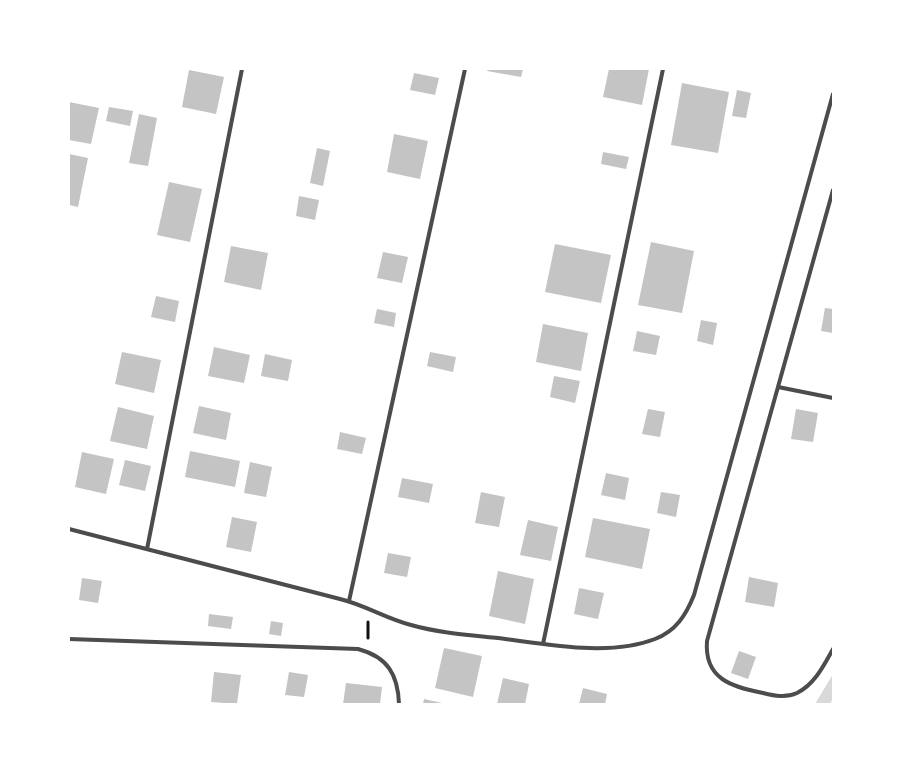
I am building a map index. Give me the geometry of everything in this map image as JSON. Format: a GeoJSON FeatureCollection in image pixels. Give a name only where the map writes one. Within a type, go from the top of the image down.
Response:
{"type":"FeatureCollection","features":[{"type":"Feature","properties":{"kind":"lane"},"geometry":{"type":"LineString","coordinates":[[147,549],[242,69]]}},
{"type":"Feature","properties":{"kind":"lane"},"geometry":{"type":"LineString","coordinates":[[349,601],[465,69]]}},
{"type":"Feature","properties":{"kind":"lane"},"geometry":{"type":"LineString","coordinates":[[542,644],[664,69]]}},
{"type":"Feature","properties":{"kind":"lane"},"geometry":{"type":"LineString","coordinates":[[69,529],[349,601],[395,620],[428,629],[542,644],[590,648],[636,645],[668,633],[679,623],[688,610],[697,586],[833,94]]}},
{"type":"Feature","properties":{"kind":"lane"},"geometry":{"type":"LineString","coordinates":[[833,190],[707,641],[707,657],[714,671],[722,680],[733,686],[743,690],[785,696],[799,692],[807,686],[820,672],[833,649]]}},
{"type":"Feature","properties":{"kind":"lane"},"geometry":{"type":"LineString","coordinates":[[778,387],[833,398]]}},
{"type":"Feature","properties":{"kind":"lane"},"geometry":{"type":"LineString","coordinates":[[69,639],[358,649],[384,662],[392,671],[399,694],[399,704]]}},
{"type":"Feature","properties":{"kind":"path"},"geometry":{"type":"LineString","coordinates":[[367,652],[368,608]]}},
{"type":"Feature","properties":{"kind":"shaded area"},"geometry":{"type":"Polygon","coordinates":[[[833,674],[833,699],[830,704],[815,704],[833,674]]]}},
{"type":"Feature","properties":{"kind":"building"},"geometry":{"type":"Polygon","coordinates":[[[488,69],[523,69],[521,77],[487,71],[488,69]]]}},
{"type":"Feature","properties":{"kind":"building"},"geometry":{"type":"Polygon","coordinates":[[[609,69],[649,69],[642,105],[603,97],[609,69]]]}},
{"type":"Feature","properties":{"kind":"building"},"geometry":{"type":"Polygon","coordinates":[[[189,70],[224,77],[216,114],[182,107],[189,70]]]}},
{"type":"Feature","properties":{"kind":"building"},"geometry":{"type":"Polygon","coordinates":[[[414,73],[439,78],[435,95],[410,90],[414,73]]]}},
{"type":"Feature","properties":{"kind":"building"},"geometry":{"type":"Polygon","coordinates":[[[682,83],[729,92],[718,153],[671,145],[682,83]]]}},
{"type":"Feature","properties":{"kind":"building"},"geometry":{"type":"Polygon","coordinates":[[[737,90],[751,93],[746,118],[732,116],[737,90]]]}},
{"type":"Feature","properties":{"kind":"building"},"geometry":{"type":"Polygon","coordinates":[[[69,102],[99,108],[91,144],[69,140],[69,102]]]}},
{"type":"Feature","properties":{"kind":"building"},"geometry":{"type":"Polygon","coordinates":[[[109,107],[133,111],[130,126],[106,121],[109,107]]]}},
{"type":"Feature","properties":{"kind":"building"},"geometry":{"type":"Polygon","coordinates":[[[139,114],[157,118],[148,166],[129,163],[139,114]]]}},
{"type":"Feature","properties":{"kind":"building"},"geometry":{"type":"Polygon","coordinates":[[[394,134],[428,141],[420,179],[387,172],[394,134]]]}},
{"type":"Feature","properties":{"kind":"building"},"geometry":{"type":"Polygon","coordinates":[[[317,148],[330,151],[323,186],[310,183],[317,148]]]}},
{"type":"Feature","properties":{"kind":"building"},"geometry":{"type":"Polygon","coordinates":[[[603,152],[629,157],[626,169],[601,164],[603,152]]]}},
{"type":"Feature","properties":{"kind":"building"},"geometry":{"type":"Polygon","coordinates":[[[69,154],[88,158],[78,207],[69,205],[69,154]]]}},
{"type":"Feature","properties":{"kind":"building"},"geometry":{"type":"Polygon","coordinates":[[[169,182],[202,189],[190,242],[157,235],[169,182]]]}},
{"type":"Feature","properties":{"kind":"building"},"geometry":{"type":"Polygon","coordinates":[[[299,196],[319,200],[315,220],[296,216],[299,196]]]}},
{"type":"Feature","properties":{"kind":"building"},"geometry":{"type":"Polygon","coordinates":[[[651,242],[694,251],[682,313],[638,305],[651,242]]]}},
{"type":"Feature","properties":{"kind":"building"},"geometry":{"type":"Polygon","coordinates":[[[555,244],[611,255],[601,303],[545,292],[555,244]]]}},
{"type":"Feature","properties":{"kind":"building"},"geometry":{"type":"Polygon","coordinates":[[[231,246],[268,253],[261,290],[224,282],[231,246]]]}},
{"type":"Feature","properties":{"kind":"building"},"geometry":{"type":"Polygon","coordinates":[[[383,252],[408,257],[402,283],[377,278],[383,252]]]}},
{"type":"Feature","properties":{"kind":"building"},"geometry":{"type":"Polygon","coordinates":[[[156,296],[179,301],[175,322],[151,317],[156,296]]]}},
{"type":"Feature","properties":{"kind":"building"},"geometry":{"type":"Polygon","coordinates":[[[825,308],[833,309],[833,333],[821,331],[825,308]]]}},
{"type":"Feature","properties":{"kind":"building"},"geometry":{"type":"Polygon","coordinates":[[[377,309],[396,313],[394,327],[374,323],[377,309]]]}},
{"type":"Feature","properties":{"kind":"building"},"geometry":{"type":"Polygon","coordinates":[[[701,320],[717,323],[713,345],[697,341],[701,320]]]}},
{"type":"Feature","properties":{"kind":"building"},"geometry":{"type":"Polygon","coordinates":[[[543,324],[588,333],[581,371],[536,362],[543,324]]]}},
{"type":"Feature","properties":{"kind":"building"},"geometry":{"type":"Polygon","coordinates":[[[637,331],[660,336],[656,355],[633,351],[637,331]]]}},
{"type":"Feature","properties":{"kind":"building"},"geometry":{"type":"Polygon","coordinates":[[[214,347],[250,355],[244,383],[208,376],[214,347]]]}},
{"type":"Feature","properties":{"kind":"building"},"geometry":{"type":"Polygon","coordinates":[[[122,352],[161,360],[154,393],[115,384],[122,352]]]}},
{"type":"Feature","properties":{"kind":"building"},"geometry":{"type":"Polygon","coordinates":[[[430,352],[456,357],[453,372],[427,366],[430,352]]]}},
{"type":"Feature","properties":{"kind":"building"},"geometry":{"type":"Polygon","coordinates":[[[265,354],[292,360],[288,381],[261,376],[265,354]]]}},
{"type":"Feature","properties":{"kind":"building"},"geometry":{"type":"Polygon","coordinates":[[[554,376],[580,381],[575,403],[550,397],[554,376]]]}},
{"type":"Feature","properties":{"kind":"building"},"geometry":{"type":"Polygon","coordinates":[[[199,406],[231,413],[226,440],[193,433],[199,406]]]}},
{"type":"Feature","properties":{"kind":"building"},"geometry":{"type":"Polygon","coordinates":[[[118,407],[154,416],[147,449],[110,441],[118,407]]]}},
{"type":"Feature","properties":{"kind":"building"},"geometry":{"type":"Polygon","coordinates":[[[648,409],[665,412],[660,437],[642,434],[648,409]]]}},
{"type":"Feature","properties":{"kind":"building"},"geometry":{"type":"Polygon","coordinates":[[[796,409],[818,413],[813,442],[791,439],[796,409]]]}},
{"type":"Feature","properties":{"kind":"building"},"geometry":{"type":"Polygon","coordinates":[[[340,432],[366,438],[362,454],[337,449],[340,432]]]}},
{"type":"Feature","properties":{"kind":"building"},"geometry":{"type":"Polygon","coordinates":[[[190,451],[240,461],[235,487],[185,477],[190,451]]]}},
{"type":"Feature","properties":{"kind":"building"},"geometry":{"type":"Polygon","coordinates":[[[82,452],[114,459],[106,494],[75,487],[82,452]]]}},
{"type":"Feature","properties":{"kind":"building"},"geometry":{"type":"Polygon","coordinates":[[[125,460],[151,466],[145,491],[119,485],[125,460]]]}},
{"type":"Feature","properties":{"kind":"building"},"geometry":{"type":"Polygon","coordinates":[[[250,462],[272,467],[266,497],[244,493],[250,462]]]}},
{"type":"Feature","properties":{"kind":"building"},"geometry":{"type":"Polygon","coordinates":[[[606,473],[629,478],[625,500],[601,495],[606,473]]]}},
{"type":"Feature","properties":{"kind":"building"},"geometry":{"type":"Polygon","coordinates":[[[402,478],[433,484],[429,503],[398,497],[402,478]]]}},
{"type":"Feature","properties":{"kind":"building"},"geometry":{"type":"Polygon","coordinates":[[[481,492],[505,497],[499,527],[475,523],[481,492]]]}},
{"type":"Feature","properties":{"kind":"building"},"geometry":{"type":"Polygon","coordinates":[[[661,492],[680,495],[676,517],[657,513],[661,492]]]}},
{"type":"Feature","properties":{"kind":"building"},"geometry":{"type":"Polygon","coordinates":[[[232,517],[257,522],[251,552],[226,547],[232,517]]]}},
{"type":"Feature","properties":{"kind":"building"},"geometry":{"type":"Polygon","coordinates":[[[593,518],[650,529],[642,569],[585,557],[593,518]]]}},
{"type":"Feature","properties":{"kind":"building"},"geometry":{"type":"Polygon","coordinates":[[[528,520],[558,527],[551,561],[520,555],[528,520]]]}},
{"type":"Feature","properties":{"kind":"building"},"geometry":{"type":"Polygon","coordinates":[[[388,553],[411,557],[407,577],[384,573],[388,553]]]}},
{"type":"Feature","properties":{"kind":"building"},"geometry":{"type":"Polygon","coordinates":[[[498,571],[534,579],[525,624],[489,616],[498,571]]]}},
{"type":"Feature","properties":{"kind":"building"},"geometry":{"type":"Polygon","coordinates":[[[749,577],[778,583],[774,607],[745,602],[749,577]]]}},
{"type":"Feature","properties":{"kind":"building"},"geometry":{"type":"Polygon","coordinates":[[[82,578],[102,581],[98,603],[79,600],[82,578]]]}},
{"type":"Feature","properties":{"kind":"building"},"geometry":{"type":"Polygon","coordinates":[[[579,588],[604,593],[598,619],[574,614],[579,588]]]}},
{"type":"Feature","properties":{"kind":"building"},"geometry":{"type":"Polygon","coordinates":[[[209,614],[233,617],[231,629],[208,626],[209,614]]]}},
{"type":"Feature","properties":{"kind":"building"},"geometry":{"type":"Polygon","coordinates":[[[271,621],[283,623],[281,636],[269,634],[271,621]]]}},
{"type":"Feature","properties":{"kind":"building"},"geometry":{"type":"Polygon","coordinates":[[[444,648],[482,656],[473,697],[435,688],[444,648]]]}},
{"type":"Feature","properties":{"kind":"building"},"geometry":{"type":"Polygon","coordinates":[[[739,651],[756,657],[748,679],[731,673],[739,651]]]}},
{"type":"Feature","properties":{"kind":"building"},"geometry":{"type":"Polygon","coordinates":[[[214,672],[241,675],[237,704],[211,702],[214,672]]]}},
{"type":"Feature","properties":{"kind":"building"},"geometry":{"type":"Polygon","coordinates":[[[289,672],[308,675],[304,697],[285,695],[289,672]]]}},
{"type":"Feature","properties":{"kind":"building"},"geometry":{"type":"Polygon","coordinates":[[[503,678],[529,684],[525,704],[497,704],[503,678]]]}},
{"type":"Feature","properties":{"kind":"building"},"geometry":{"type":"Polygon","coordinates":[[[346,683],[382,687],[380,704],[343,704],[346,683]]]}},
{"type":"Feature","properties":{"kind":"building"},"geometry":{"type":"Polygon","coordinates":[[[583,688],[607,694],[605,704],[579,704],[583,688]]]}},
{"type":"Feature","properties":{"kind":"building"},"geometry":{"type":"Polygon","coordinates":[[[424,699],[442,703],[442,704],[423,704],[424,699]]]}}]}
